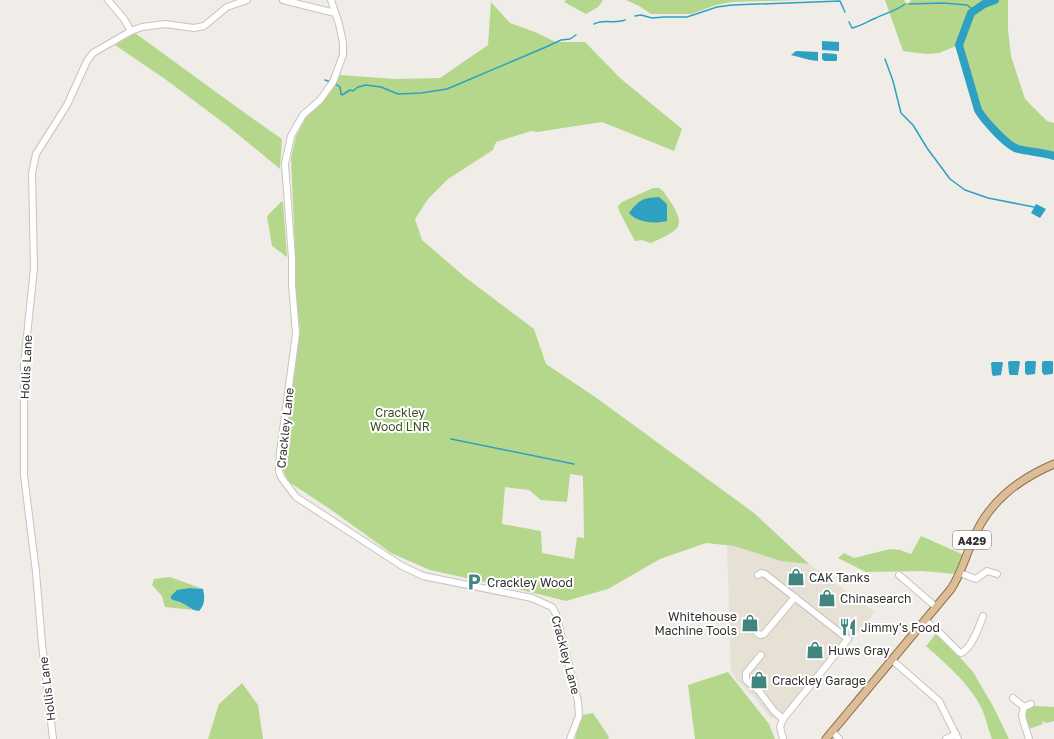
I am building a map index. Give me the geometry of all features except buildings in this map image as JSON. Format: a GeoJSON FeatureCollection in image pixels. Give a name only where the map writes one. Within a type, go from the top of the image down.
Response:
{"type":"FeatureCollection","features":[{"type":"Feature","properties":{"kind":"main road","name":"A429"},"geometry":{"type":"LineString","coordinates":[[826,739],[951,589],[960,573],[976,531],[987,513],[1007,491],[1024,479],[1054,464]]}},
{"type":"Feature","properties":{"kind":"street"},"geometry":{"type":"LineString","coordinates":[[108,0],[131,31]]}},
{"type":"Feature","properties":{"kind":"street","name":"Hollis Lane"},"geometry":{"type":"LineString","coordinates":[[53,739],[42,644],[36,572],[24,476],[24,365],[34,268],[32,173],[36,154],[67,105],[87,61],[93,53],[131,31],[142,27],[165,24],[194,28],[204,26],[228,7],[248,0]]}},
{"type":"Feature","properties":{"kind":"street"},"geometry":{"type":"LineString","coordinates":[[283,0],[335,13]]}},
{"type":"Feature","properties":{"kind":"street","name":"Crackley Lane"},"geometry":{"type":"LineString","coordinates":[[331,0],[343,43],[343,56],[333,82],[320,100],[303,115],[291,136],[285,164],[296,334],[280,452],[279,471],[281,477],[296,497],[357,538],[409,570],[423,576],[532,598],[552,607],[557,620],[578,701],[579,716],[570,739]]}},
{"type":"Feature","properties":{"kind":"street"},"geometry":{"type":"LineString","coordinates":[[960,573],[975,579],[979,578],[987,571],[997,574]]}},
{"type":"Feature","properties":{"kind":"street"},"geometry":{"type":"LineString","coordinates":[[758,575],[761,573],[765,574],[848,639],[783,719],[780,726],[783,739]]}},
{"type":"Feature","properties":{"kind":"street"},"geometry":{"type":"LineString","coordinates":[[898,575],[936,607]]}},
{"type":"Feature","properties":{"kind":"street"},"geometry":{"type":"LineString","coordinates":[[757,633],[760,635],[764,634],[795,597]]}},
{"type":"Feature","properties":{"kind":"street"},"geometry":{"type":"LineString","coordinates":[[925,620],[961,653],[966,650],[976,633],[982,616]]}},
{"type":"Feature","properties":{"kind":"street"},"geometry":{"type":"LineString","coordinates":[[761,655],[746,673],[746,680],[759,691],[774,711],[783,719]]}},
{"type":"Feature","properties":{"kind":"street"},"geometry":{"type":"LineString","coordinates":[[892,660],[938,700],[957,736],[946,739]]}},
{"type":"Feature","properties":{"kind":"street"},"geometry":{"type":"LineString","coordinates":[[1013,698],[1024,707]]}},
{"type":"Feature","properties":{"kind":"street"},"geometry":{"type":"LineString","coordinates":[[1024,707],[1031,704]]}},
{"type":"Feature","properties":{"kind":"street"},"geometry":{"type":"LineString","coordinates":[[1024,707],[1022,715],[1029,739]]}},
{"type":"Feature","properties":{"kind":"street"},"geometry":{"type":"LineString","coordinates":[[832,731],[839,739]]}},
{"type":"Feature","properties":{"kind":"shaded area"},"geometry":{"type":"Polygon","coordinates":[[[727,546],[734,546],[781,561],[809,564],[875,612],[785,721],[777,721],[774,717],[771,719],[731,671],[727,546]]]}},
{"type":"Feature","properties":{"kind":"green space"},"geometry":{"type":"Polygon","coordinates":[[[566,0],[603,0],[598,7],[586,14],[564,2],[566,0]]]}},
{"type":"Feature","properties":{"kind":"green space"},"geometry":{"type":"Polygon","coordinates":[[[626,0],[804,0],[732,2],[716,5],[691,14],[651,14],[626,0]]]}},
{"type":"Feature","properties":{"kind":"green space"},"geometry":{"type":"Polygon","coordinates":[[[885,0],[905,0],[904,2],[909,3],[911,0],[1008,0],[1008,30],[1011,56],[1025,99],[1047,121],[1054,123],[1054,156],[1013,147],[990,126],[978,110],[959,45],[939,53],[926,54],[903,51],[885,0]]]}},
{"type":"Feature","properties":{"kind":"green space","name":"Crackley Wood LNR"},"geometry":{"type":"Polygon","coordinates":[[[491,2],[510,23],[535,32],[556,42],[585,42],[620,78],[682,129],[674,151],[602,122],[537,132],[531,131],[496,142],[493,150],[448,179],[428,199],[415,219],[422,240],[465,277],[534,329],[546,364],[598,399],[754,513],[809,564],[781,561],[734,546],[706,543],[660,559],[608,589],[566,601],[430,570],[391,553],[330,509],[289,482],[282,468],[300,331],[295,285],[291,158],[296,136],[307,116],[330,93],[340,75],[395,79],[440,78],[488,45],[491,2]],[[570,474],[567,502],[541,500],[529,490],[505,487],[502,524],[541,531],[542,553],[574,559],[577,537],[584,538],[583,476],[570,474]]]}},
{"type":"Feature","properties":{"kind":"green space"},"geometry":{"type":"Polygon","coordinates":[[[135,33],[282,139],[280,169],[229,127],[165,79],[115,45],[135,33]]]}},
{"type":"Feature","properties":{"kind":"green space"},"geometry":{"type":"Polygon","coordinates":[[[653,188],[659,188],[669,199],[678,215],[679,225],[671,233],[651,243],[642,240],[635,241],[619,211],[618,206],[622,202],[653,188]]]}},
{"type":"Feature","properties":{"kind":"green space"},"geometry":{"type":"Polygon","coordinates":[[[282,201],[287,257],[272,246],[267,216],[282,201]]]}},
{"type":"Feature","properties":{"kind":"green space"},"geometry":{"type":"Polygon","coordinates":[[[921,536],[964,555],[954,574],[923,571],[866,572],[838,558],[844,553],[854,558],[890,549],[900,550],[911,554],[921,536]]]}},
{"type":"Feature","properties":{"kind":"green space"},"geometry":{"type":"Polygon","coordinates":[[[170,577],[203,589],[190,588],[177,602],[182,603],[194,610],[165,607],[162,596],[152,585],[154,579],[170,577]]]}},
{"type":"Feature","properties":{"kind":"green space"},"geometry":{"type":"Polygon","coordinates":[[[939,634],[973,672],[993,706],[1009,739],[992,739],[982,709],[971,691],[942,660],[926,646],[935,635],[939,634]]]}},
{"type":"Feature","properties":{"kind":"green space"},"geometry":{"type":"Polygon","coordinates":[[[728,672],[769,724],[775,739],[695,739],[688,685],[728,672]]]}},
{"type":"Feature","properties":{"kind":"green space"},"geometry":{"type":"Polygon","coordinates":[[[242,683],[258,705],[263,739],[208,739],[219,704],[242,683]]]}},
{"type":"Feature","properties":{"kind":"green space"},"geometry":{"type":"Polygon","coordinates":[[[1035,706],[1054,707],[1054,721],[1046,723],[1043,721],[1043,724],[1029,729],[1025,715],[1026,710],[1035,706]]]}},
{"type":"Feature","properties":{"kind":"green space"},"geometry":{"type":"Polygon","coordinates":[[[593,713],[609,737],[608,739],[575,739],[582,715],[593,713]]]}},
{"type":"Feature","properties":{"kind":"water"},"geometry":{"type":"Polygon","coordinates":[[[822,41],[839,42],[839,51],[822,50],[822,41]]]}},
{"type":"Feature","properties":{"kind":"water"},"geometry":{"type":"Polygon","coordinates":[[[796,51],[818,52],[818,61],[791,55],[796,51]]]}},
{"type":"Feature","properties":{"kind":"water"},"geometry":{"type":"Polygon","coordinates":[[[822,54],[836,54],[837,60],[824,61],[822,59],[822,54]]]}},
{"type":"Feature","properties":{"kind":"water"},"geometry":{"type":"Polygon","coordinates":[[[659,197],[667,204],[667,221],[642,221],[629,213],[641,200],[659,197]]]}},
{"type":"Feature","properties":{"kind":"water"},"geometry":{"type":"Polygon","coordinates":[[[1036,204],[1046,209],[1040,218],[1031,213],[1036,204]]]}},
{"type":"Feature","properties":{"kind":"water"},"geometry":{"type":"Polygon","coordinates":[[[1008,362],[1020,362],[1018,375],[1010,375],[1008,362]]]}},
{"type":"Feature","properties":{"kind":"water"},"geometry":{"type":"Polygon","coordinates":[[[1025,362],[1036,362],[1035,374],[1027,375],[1025,373],[1025,362]]]}},
{"type":"Feature","properties":{"kind":"water"},"geometry":{"type":"Polygon","coordinates":[[[1042,362],[1053,362],[1052,374],[1044,375],[1042,372],[1042,362]]]}},
{"type":"Feature","properties":{"kind":"water"},"geometry":{"type":"Polygon","coordinates":[[[991,363],[1003,363],[1001,375],[993,376],[991,363]]]}},
{"type":"Feature","properties":{"kind":"water"},"geometry":{"type":"Polygon","coordinates":[[[190,588],[203,589],[204,601],[199,611],[171,599],[171,596],[177,590],[190,588]]]}},
{"type":"Feature","properties":{"kind":"waterway"},"geometry":{"type":"LineString","coordinates":[[995,0],[984,4],[971,13],[959,45],[978,110],[996,132],[1013,147],[1054,156]]}},
{"type":"Feature","properties":{"kind":"waterway"},"geometry":{"type":"LineString","coordinates":[[635,16],[641,15],[652,18],[687,17],[717,7],[732,5],[840,1],[845,12]]}},
{"type":"Feature","properties":{"kind":"waterway"},"geometry":{"type":"LineString","coordinates":[[909,4],[943,3],[967,5],[975,11]]}},
{"type":"Feature","properties":{"kind":"waterway"},"geometry":{"type":"LineString","coordinates":[[849,22],[852,28],[895,10],[905,4]]}},
{"type":"Feature","properties":{"kind":"waterway"},"geometry":{"type":"LineString","coordinates":[[594,24],[625,20]]}},
{"type":"Feature","properties":{"kind":"waterway"},"geometry":{"type":"LineString","coordinates":[[334,83],[340,87],[342,95],[350,90],[353,91],[358,87],[366,85],[381,87],[398,94],[421,93],[447,89],[561,40],[570,39],[576,35]]}},
{"type":"Feature","properties":{"kind":"waterway"},"geometry":{"type":"LineString","coordinates":[[885,59],[893,81],[901,113],[913,125],[927,148],[950,179],[965,190],[988,198],[1034,207]]}},
{"type":"Feature","properties":{"kind":"waterway"},"geometry":{"type":"LineString","coordinates":[[325,80],[331,82]]}},
{"type":"Feature","properties":{"kind":"waterway"},"geometry":{"type":"LineString","coordinates":[[451,439],[574,464]]}},
{"type":"Feature","properties":{"kind":"place","name":"CAK Tanks"},"geometry":{"type":"Point","coordinates":[796,577]}},
{"type":"Feature","properties":{"kind":"place","name":"Crackley Wood"},"geometry":{"type":"Point","coordinates":[474,582]}},
{"type":"Feature","properties":{"kind":"place","name":"Chinasearch"},"geometry":{"type":"Point","coordinates":[827,598]}},
{"type":"Feature","properties":{"kind":"place","name":"Whitehouse Machine Tools"},"geometry":{"type":"Point","coordinates":[750,623]}},
{"type":"Feature","properties":{"kind":"place","name":"Jimmy's Food"},"geometry":{"type":"Point","coordinates":[848,627]}},
{"type":"Feature","properties":{"kind":"place","name":"Huws Gray"},"geometry":{"type":"Point","coordinates":[815,650]}},
{"type":"Feature","properties":{"kind":"place","name":"Crackley Garage"},"geometry":{"type":"Point","coordinates":[759,680]}}]}
